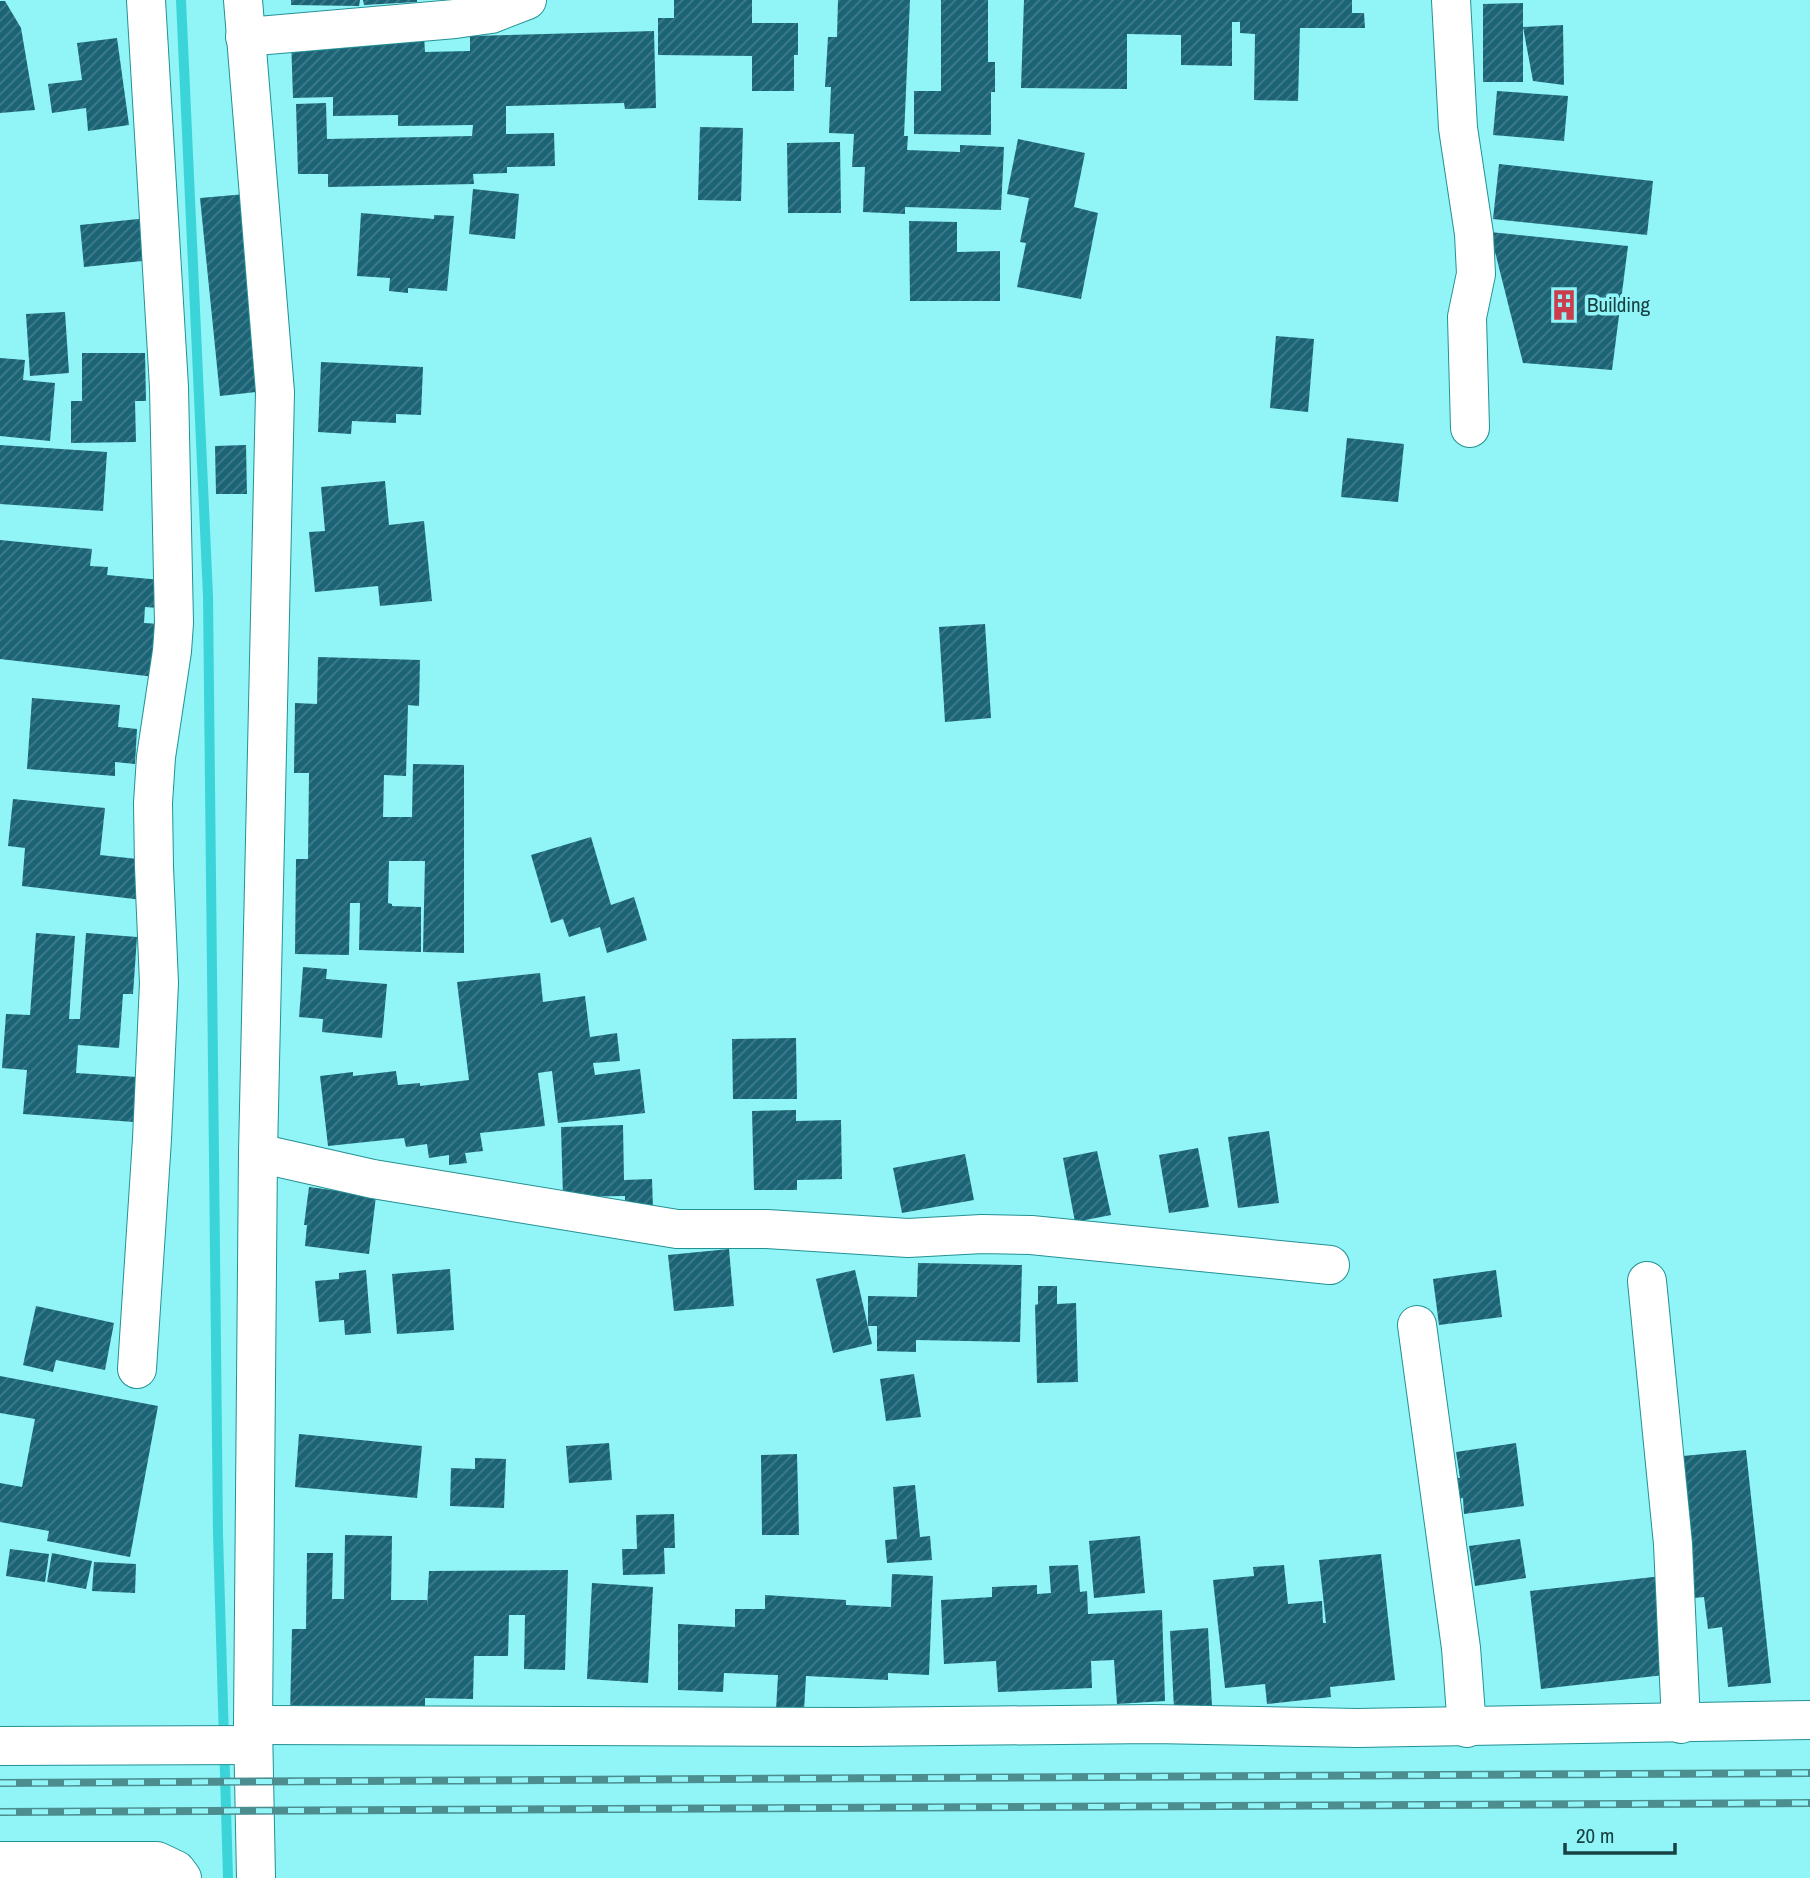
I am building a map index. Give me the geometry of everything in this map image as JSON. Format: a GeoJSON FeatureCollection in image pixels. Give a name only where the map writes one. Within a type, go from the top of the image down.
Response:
{"type":"FeatureCollection","features":[{"type":"Feature","properties":{"kind":"street"},"geometry":{"type":"LineString","coordinates":[[137,1369],[159,983],[153,803],[156,757],[172,651],[174,588],[169,387],[146,0]]}},
{"type":"Feature","properties":{"kind":"street"},"geometry":{"type":"LineString","coordinates":[[256,1878],[246,1738],[275,404],[244,18],[455,19],[491,13],[527,0]]}},
{"type":"Feature","properties":{"kind":"street"},"geometry":{"type":"LineString","coordinates":[[1451,0],[1458,128],[1474,234],[1476,274],[1467,317],[1470,428]]}},
{"type":"Feature","properties":{"kind":"street"},"geometry":{"type":"LineString","coordinates":[[258,1153],[373,1179],[677,1229],[767,1229],[908,1238],[982,1234],[1031,1235],[1330,1265]]}},
{"type":"Feature","properties":{"kind":"street"},"geometry":{"type":"LineString","coordinates":[[1647,1281],[1673,1544],[1681,1724]]}},
{"type":"Feature","properties":{"kind":"street"},"geometry":{"type":"LineString","coordinates":[[1417,1325],[1461,1648],[1468,1728]]}},
{"type":"Feature","properties":{"kind":"street"},"geometry":{"type":"LineString","coordinates":[[0,1746],[191,1744],[246,1738],[868,1727],[1153,1724],[1468,1728],[1810,1720]]}},
{"type":"Feature","properties":{"kind":"street"},"geometry":{"type":"LineString","coordinates":[[0,1861],[158,1861],[176,1870],[182,1878]]}},
{"type":"Feature","properties":{"kind":"building"},"geometry":{"type":"Polygon","coordinates":[[[291,0],[360,0],[359,6],[291,5],[291,0]]]}},
{"type":"Feature","properties":{"kind":"building"},"geometry":{"type":"Polygon","coordinates":[[[363,0],[417,0],[417,2],[364,5],[363,0]]]}},
{"type":"Feature","properties":{"kind":"building"},"geometry":{"type":"Polygon","coordinates":[[[674,0],[752,0],[752,23],[798,23],[798,55],[794,55],[794,91],[752,91],[752,56],[658,55],[658,18],[674,18],[674,0]]]}},
{"type":"Feature","properties":{"kind":"building"},"geometry":{"type":"Polygon","coordinates":[[[838,0],[910,0],[904,136],[908,136],[907,150],[960,152],[960,145],[1004,147],[1001,210],[905,207],[905,214],[863,212],[865,167],[852,167],[854,134],[829,133],[831,87],[825,87],[828,37],[837,37],[838,0]]]}},
{"type":"Feature","properties":{"kind":"building"},"geometry":{"type":"Polygon","coordinates":[[[941,0],[988,0],[988,62],[995,62],[995,92],[991,92],[991,135],[914,134],[914,91],[941,91],[941,0]]]}},
{"type":"Feature","properties":{"kind":"building"},"geometry":{"type":"Polygon","coordinates":[[[1024,0],[1352,0],[1352,13],[1364,13],[1365,28],[1300,28],[1298,101],[1254,100],[1255,34],[1240,33],[1240,22],[1232,22],[1232,66],[1181,65],[1181,35],[1127,34],[1127,89],[1021,88],[1024,0]]]}},
{"type":"Feature","properties":{"kind":"building"},"geometry":{"type":"Polygon","coordinates":[[[0,1],[5,1],[21,28],[35,110],[0,113],[0,1]]]}},
{"type":"Feature","properties":{"kind":"building"},"geometry":{"type":"Polygon","coordinates":[[[1523,3],[1523,82],[1483,82],[1483,4],[1523,3]]]}},
{"type":"Feature","properties":{"kind":"building"},"geometry":{"type":"Polygon","coordinates":[[[1563,25],[1564,85],[1533,81],[1523,27],[1563,25]]]}},
{"type":"Feature","properties":{"kind":"building"},"geometry":{"type":"Polygon","coordinates":[[[654,31],[656,108],[625,109],[624,103],[506,106],[506,134],[554,133],[555,166],[507,167],[507,173],[473,174],[474,184],[328,187],[328,174],[298,174],[296,104],[326,103],[327,139],[472,136],[473,125],[398,126],[398,115],[333,116],[333,97],[293,98],[291,39],[424,36],[425,52],[470,51],[470,36],[654,31]]]}},
{"type":"Feature","properties":{"kind":"building"},"geometry":{"type":"Polygon","coordinates":[[[117,38],[129,125],[88,131],[86,108],[52,113],[48,84],[82,80],[77,43],[117,38]]]}},
{"type":"Feature","properties":{"kind":"building"},"geometry":{"type":"Polygon","coordinates":[[[1497,91],[1568,96],[1564,141],[1493,135],[1497,91]]]}},
{"type":"Feature","properties":{"kind":"building"},"geometry":{"type":"Polygon","coordinates":[[[700,127],[743,128],[741,201],[698,200],[700,127]]]}},
{"type":"Feature","properties":{"kind":"building"},"geometry":{"type":"Polygon","coordinates":[[[1018,139],[1085,153],[1074,207],[1098,213],[1081,299],[1017,287],[1026,243],[1020,242],[1029,198],[1007,194],[1018,139]]]}},
{"type":"Feature","properties":{"kind":"building"},"geometry":{"type":"Polygon","coordinates":[[[840,142],[841,213],[788,213],[787,143],[840,142]]]}},
{"type":"Feature","properties":{"kind":"building"},"geometry":{"type":"Polygon","coordinates":[[[1499,164],[1653,181],[1647,235],[1493,219],[1499,164]]]}},
{"type":"Feature","properties":{"kind":"building"},"geometry":{"type":"Polygon","coordinates":[[[473,189],[519,194],[515,239],[469,234],[473,189]]]}},
{"type":"Feature","properties":{"kind":"building"},"geometry":{"type":"Polygon","coordinates":[[[246,194],[265,391],[220,396],[200,198],[246,194]]]}},
{"type":"Feature","properties":{"kind":"building"},"geometry":{"type":"Polygon","coordinates":[[[361,213],[434,219],[434,215],[454,216],[447,291],[408,288],[408,293],[389,291],[390,278],[357,276],[361,213]]]}},
{"type":"Feature","properties":{"kind":"building"},"geometry":{"type":"Polygon","coordinates":[[[148,218],[152,260],[84,267],[80,225],[148,218]]]}},
{"type":"Feature","properties":{"kind":"building"},"geometry":{"type":"Polygon","coordinates":[[[909,221],[957,222],[957,252],[1000,251],[1000,301],[910,301],[909,221]]]}},
{"type":"Feature","properties":{"kind":"building","name":"Building"},"geometry":{"type":"Polygon","coordinates":[[[1490,232],[1628,246],[1612,370],[1523,363],[1490,232]]]}},
{"type":"Feature","properties":{"kind":"building"},"geometry":{"type":"Polygon","coordinates":[[[65,312],[69,373],[30,376],[26,314],[65,312]]]}},
{"type":"Feature","properties":{"kind":"building"},"geometry":{"type":"Polygon","coordinates":[[[1276,336],[1314,339],[1308,412],[1270,408],[1276,336]]]}},
{"type":"Feature","properties":{"kind":"building"},"geometry":{"type":"Polygon","coordinates":[[[82,353],[145,353],[146,401],[135,401],[136,442],[71,443],[71,401],[82,401],[82,353]]]}},
{"type":"Feature","properties":{"kind":"building"},"geometry":{"type":"Polygon","coordinates":[[[0,358],[25,360],[23,380],[55,383],[50,441],[0,436],[0,358]]]}},
{"type":"Feature","properties":{"kind":"building"},"geometry":{"type":"Polygon","coordinates":[[[321,362],[423,367],[421,415],[396,414],[396,423],[352,421],[351,434],[318,432],[321,362]]]}},
{"type":"Feature","properties":{"kind":"building"},"geometry":{"type":"Polygon","coordinates":[[[1347,438],[1404,444],[1398,502],[1341,497],[1347,438]]]}},
{"type":"Feature","properties":{"kind":"building"},"geometry":{"type":"Polygon","coordinates":[[[0,445],[107,452],[103,511],[0,504],[0,445]]]}},
{"type":"Feature","properties":{"kind":"building"},"geometry":{"type":"Polygon","coordinates":[[[246,445],[247,494],[216,494],[215,446],[246,445]]]}},
{"type":"Feature","properties":{"kind":"building"},"geometry":{"type":"Polygon","coordinates":[[[385,481],[389,525],[424,521],[432,601],[380,606],[378,586],[315,592],[309,532],[325,531],[321,487],[385,481]]]}},
{"type":"Feature","properties":{"kind":"building"},"geometry":{"type":"Polygon","coordinates":[[[0,540],[92,549],[90,566],[108,567],[107,575],[161,580],[159,608],[145,607],[144,623],[160,624],[155,677],[0,659],[0,540]]]}},
{"type":"Feature","properties":{"kind":"building"},"geometry":{"type":"Polygon","coordinates":[[[985,624],[991,718],[945,722],[939,627],[985,624]]]}},
{"type":"Feature","properties":{"kind":"building"},"geometry":{"type":"Polygon","coordinates":[[[318,657],[420,660],[419,706],[408,705],[406,776],[384,775],[383,817],[412,817],[413,764],[464,765],[464,953],[423,952],[425,861],[389,861],[388,903],[392,906],[421,907],[421,952],[359,950],[360,903],[350,903],[349,955],[295,954],[296,859],[308,859],[309,773],[294,773],[295,703],[317,704],[318,657]]]}},
{"type":"Feature","properties":{"kind":"building"},"geometry":{"type":"Polygon","coordinates":[[[32,698],[120,705],[118,727],[137,729],[135,764],[115,762],[115,776],[27,769],[32,698]]]}},
{"type":"Feature","properties":{"kind":"building"},"geometry":{"type":"Polygon","coordinates":[[[13,799],[105,808],[100,855],[147,860],[143,900],[22,886],[25,848],[8,846],[13,799]]]}},
{"type":"Feature","properties":{"kind":"building"},"geometry":{"type":"Polygon","coordinates":[[[591,837],[611,905],[634,897],[647,940],[607,953],[600,927],[569,937],[563,919],[551,923],[531,855],[591,837]]]}},
{"type":"Feature","properties":{"kind":"building"},"geometry":{"type":"Polygon","coordinates":[[[36,933],[75,936],[69,1019],[80,1019],[86,933],[137,937],[133,994],[123,994],[119,1048],[78,1045],[76,1073],[137,1077],[134,1122],[23,1114],[27,1070],[2,1068],[6,1014],[30,1015],[36,933]]]}},
{"type":"Feature","properties":{"kind":"building"},"geometry":{"type":"Polygon","coordinates":[[[303,967],[327,969],[326,979],[387,984],[382,1038],[322,1032],[323,1019],[299,1017],[303,967]]]}},
{"type":"Feature","properties":{"kind":"building"},"geometry":{"type":"Polygon","coordinates":[[[540,973],[543,1002],[585,996],[590,1037],[617,1033],[620,1061],[593,1063],[595,1075],[640,1069],[645,1113],[558,1123],[552,1071],[538,1073],[545,1126],[480,1133],[483,1151],[465,1153],[467,1163],[449,1165],[449,1155],[429,1158],[427,1144],[406,1147],[404,1138],[328,1146],[320,1076],[353,1072],[353,1076],[396,1071],[398,1085],[420,1083],[420,1086],[469,1080],[457,982],[540,973]]]}},
{"type":"Feature","properties":{"kind":"building"},"geometry":{"type":"Polygon","coordinates":[[[796,1038],[797,1099],[733,1099],[732,1039],[796,1038]]]}},
{"type":"Feature","properties":{"kind":"building"},"geometry":{"type":"Polygon","coordinates":[[[796,1110],[796,1121],[841,1120],[842,1179],[797,1180],[797,1190],[754,1190],[752,1111],[796,1110]]]}},
{"type":"Feature","properties":{"kind":"building"},"geometry":{"type":"Polygon","coordinates":[[[623,1125],[624,1180],[652,1179],[653,1209],[625,1208],[625,1196],[563,1197],[561,1127],[623,1125]]]}},
{"type":"Feature","properties":{"kind":"building"},"geometry":{"type":"Polygon","coordinates":[[[1269,1131],[1279,1203],[1238,1208],[1228,1137],[1269,1131]]]}},
{"type":"Feature","properties":{"kind":"building"},"geometry":{"type":"Polygon","coordinates":[[[1198,1148],[1209,1207],[1169,1213],[1159,1155],[1198,1148]]]}},
{"type":"Feature","properties":{"kind":"building"},"geometry":{"type":"Polygon","coordinates":[[[1097,1151],[1111,1215],[1075,1222],[1063,1158],[1097,1151]]]}},
{"type":"Feature","properties":{"kind":"building"},"geometry":{"type":"Polygon","coordinates":[[[965,1154],[974,1200],[902,1213],[893,1168],[965,1154]]]}},
{"type":"Feature","properties":{"kind":"building"},"geometry":{"type":"Polygon","coordinates":[[[309,1187],[376,1196],[369,1254],[305,1246],[307,1225],[304,1225],[309,1187]]]}},
{"type":"Feature","properties":{"kind":"building"},"geometry":{"type":"Polygon","coordinates":[[[729,1249],[734,1306],[674,1311],[668,1255],[729,1249]]]}},
{"type":"Feature","properties":{"kind":"building"},"geometry":{"type":"Polygon","coordinates":[[[918,1263],[1022,1265],[1020,1342],[916,1340],[916,1352],[877,1351],[877,1326],[868,1326],[868,1296],[917,1297],[918,1263]]]}},
{"type":"Feature","properties":{"kind":"building"},"geometry":{"type":"Polygon","coordinates":[[[450,1269],[454,1330],[397,1334],[392,1274],[450,1269]]]}},
{"type":"Feature","properties":{"kind":"building"},"geometry":{"type":"Polygon","coordinates":[[[366,1270],[371,1333],[345,1335],[344,1320],[319,1322],[315,1281],[339,1279],[339,1273],[366,1270]]]}},
{"type":"Feature","properties":{"kind":"building"},"geometry":{"type":"Polygon","coordinates":[[[855,1270],[872,1344],[833,1353],[816,1279],[855,1270]]]}},
{"type":"Feature","properties":{"kind":"building"},"geometry":{"type":"Polygon","coordinates":[[[1496,1270],[1502,1317],[1439,1325],[1433,1279],[1496,1270]]]}},
{"type":"Feature","properties":{"kind":"building"},"geometry":{"type":"Polygon","coordinates":[[[1038,1286],[1057,1286],[1057,1304],[1076,1303],[1078,1382],[1037,1383],[1035,1305],[1038,1304],[1038,1286]]]}},
{"type":"Feature","properties":{"kind":"building"},"geometry":{"type":"Polygon","coordinates":[[[36,1306],[114,1323],[105,1370],[56,1360],[53,1372],[23,1365],[36,1306]]]}},
{"type":"Feature","properties":{"kind":"building"},"geometry":{"type":"Polygon","coordinates":[[[914,1374],[921,1417],[886,1421],[880,1379],[914,1374]]]}},
{"type":"Feature","properties":{"kind":"building"},"geometry":{"type":"Polygon","coordinates":[[[0,1376],[158,1406],[130,1557],[47,1541],[49,1531],[0,1522],[0,1483],[22,1487],[35,1419],[0,1413],[0,1376]]]}},
{"type":"Feature","properties":{"kind":"building"},"geometry":{"type":"Polygon","coordinates":[[[299,1434],[422,1446],[417,1498],[295,1487],[299,1434]]]}},
{"type":"Feature","properties":{"kind":"building"},"geometry":{"type":"Polygon","coordinates":[[[609,1443],[612,1480],[569,1483],[566,1446],[609,1443]]]}},
{"type":"Feature","properties":{"kind":"building"},"geometry":{"type":"Polygon","coordinates":[[[1516,1443],[1524,1506],[1464,1514],[1463,1498],[1454,1500],[1451,1478],[1460,1478],[1456,1452],[1516,1443]]]}},
{"type":"Feature","properties":{"kind":"building"},"geometry":{"type":"Polygon","coordinates":[[[1746,1450],[1771,1683],[1728,1687],[1722,1627],[1708,1629],[1704,1597],[1694,1598],[1683,1456],[1746,1450]]]}},
{"type":"Feature","properties":{"kind":"building"},"geometry":{"type":"Polygon","coordinates":[[[797,1454],[799,1535],[762,1535],[761,1455],[797,1454]]]}},
{"type":"Feature","properties":{"kind":"building"},"geometry":{"type":"Polygon","coordinates":[[[475,1458],[506,1459],[504,1508],[450,1506],[451,1468],[475,1469],[475,1458]]]}},
{"type":"Feature","properties":{"kind":"building"},"geometry":{"type":"Polygon","coordinates":[[[915,1485],[920,1537],[930,1536],[932,1560],[887,1563],[885,1540],[897,1539],[893,1487],[915,1485]]]}},
{"type":"Feature","properties":{"kind":"building"},"geometry":{"type":"Polygon","coordinates":[[[674,1514],[675,1548],[664,1548],[665,1574],[623,1575],[622,1549],[637,1549],[636,1515],[674,1514]]]}},
{"type":"Feature","properties":{"kind":"building"},"geometry":{"type":"Polygon","coordinates":[[[345,1535],[392,1536],[391,1600],[427,1600],[427,1607],[429,1571],[568,1570],[565,1670],[524,1669],[525,1615],[509,1615],[508,1656],[474,1656],[473,1699],[425,1698],[425,1717],[290,1715],[292,1629],[306,1629],[307,1553],[333,1553],[332,1599],[344,1599],[345,1535]]]}},
{"type":"Feature","properties":{"kind":"building"},"geometry":{"type":"Polygon","coordinates":[[[1140,1536],[1145,1593],[1094,1598],[1089,1541],[1140,1536]]]}},
{"type":"Feature","properties":{"kind":"building"},"geometry":{"type":"Polygon","coordinates":[[[1520,1539],[1526,1578],[1475,1586],[1469,1546],[1520,1539]]]}},
{"type":"Feature","properties":{"kind":"building"},"geometry":{"type":"Polygon","coordinates":[[[10,1549],[49,1554],[45,1582],[6,1576],[10,1549]]]}},
{"type":"Feature","properties":{"kind":"building"},"geometry":{"type":"Polygon","coordinates":[[[52,1553],[92,1561],[86,1589],[47,1582],[52,1553]]]}},
{"type":"Feature","properties":{"kind":"building"},"geometry":{"type":"Polygon","coordinates":[[[1381,1554],[1395,1680],[1330,1687],[1331,1697],[1267,1704],[1265,1684],[1225,1688],[1213,1580],[1254,1576],[1253,1567],[1284,1565],[1288,1604],[1322,1601],[1323,1623],[1326,1623],[1319,1560],[1381,1554]]]}},
{"type":"Feature","properties":{"kind":"building"},"geometry":{"type":"Polygon","coordinates":[[[94,1562],[136,1564],[135,1593],[92,1591],[94,1562]]]}},
{"type":"Feature","properties":{"kind":"building"},"geometry":{"type":"Polygon","coordinates":[[[1078,1565],[1080,1592],[1087,1591],[1088,1614],[1162,1610],[1165,1701],[1117,1704],[1114,1660],[1091,1661],[1092,1688],[998,1692],[996,1661],[944,1664],[941,1600],[992,1597],[992,1587],[1037,1585],[1037,1594],[1051,1593],[1049,1566],[1078,1565]]]}},
{"type":"Feature","properties":{"kind":"building"},"geometry":{"type":"Polygon","coordinates":[[[892,1574],[933,1576],[929,1675],[888,1673],[888,1680],[806,1676],[804,1711],[776,1710],[778,1675],[724,1673],[723,1692],[678,1690],[678,1624],[735,1627],[735,1609],[765,1609],[765,1595],[846,1600],[846,1605],[891,1607],[892,1574]]]}},
{"type":"Feature","properties":{"kind":"building"},"geometry":{"type":"Polygon","coordinates":[[[1662,1576],[1673,1674],[1541,1689],[1530,1591],[1662,1576]]]}},
{"type":"Feature","properties":{"kind":"building"},"geometry":{"type":"Polygon","coordinates":[[[592,1583],[653,1587],[648,1683],[587,1679],[592,1583]]]}},
{"type":"Feature","properties":{"kind":"building"},"geometry":{"type":"Polygon","coordinates":[[[1208,1628],[1212,1707],[1174,1709],[1170,1631],[1208,1628]]]}},
{"type":"Feature","properties":{"kind":"waterway"},"geometry":{"type":"LineString","coordinates":[[181,0],[208,596],[218,1534],[228,1878]]}},
{"type":"Feature","properties":{"kind":"railway"},"geometry":{"type":"LineString","coordinates":[[0,1783],[1810,1773]]}},
{"type":"Feature","properties":{"kind":"railway"},"geometry":{"type":"LineString","coordinates":[[0,1812],[1810,1803]]}},
{"type":"Feature","properties":{"kind":"place","name":"Building"},"geometry":{"type":"Point","coordinates":[1564,305]}}]}
